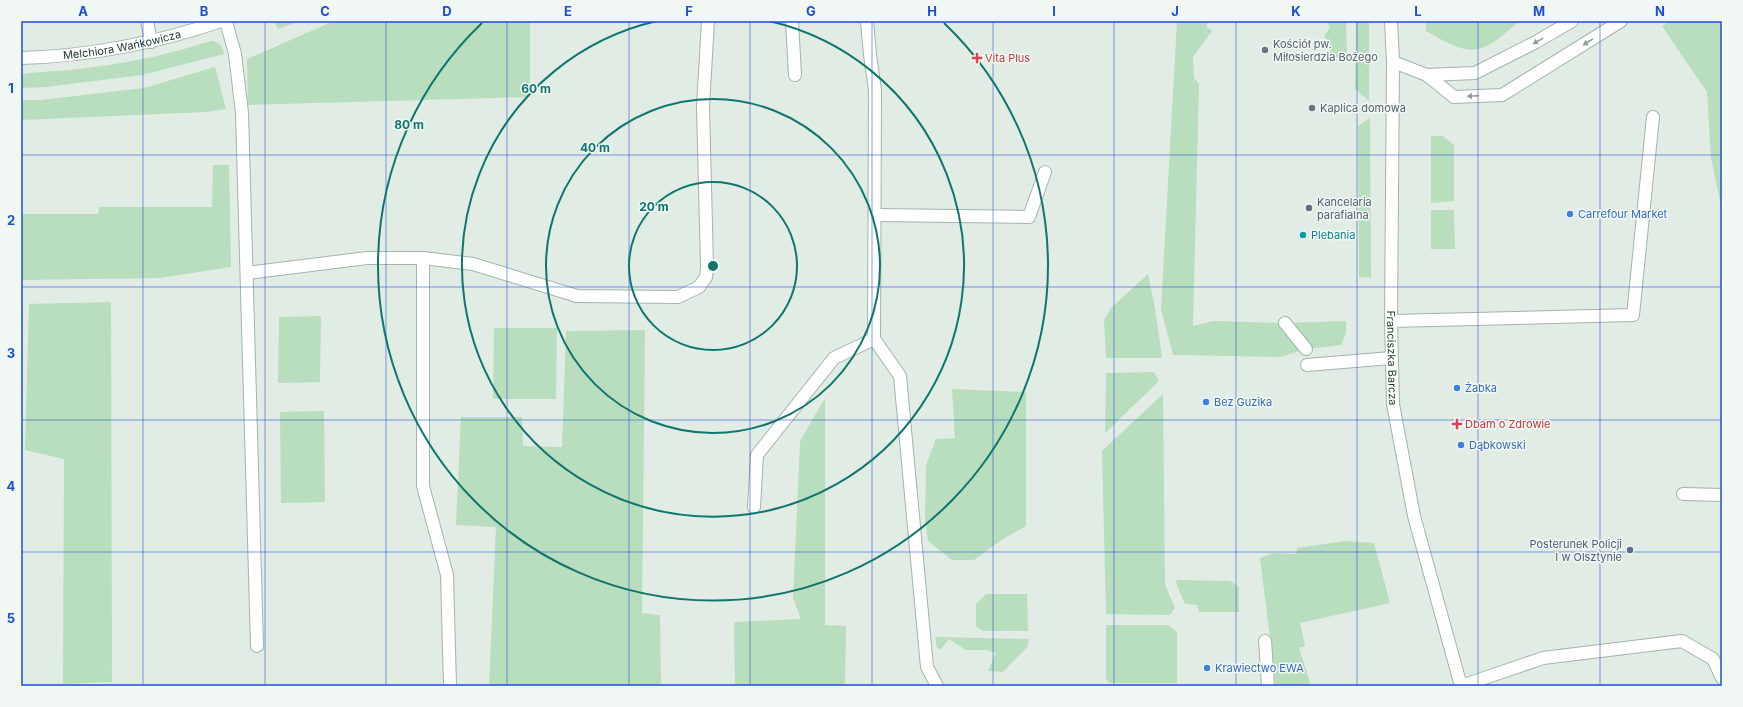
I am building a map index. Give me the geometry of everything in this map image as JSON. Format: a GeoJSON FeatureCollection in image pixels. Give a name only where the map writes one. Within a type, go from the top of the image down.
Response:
{"type":"FeatureCollection","features":[{"type":"Feature","properties":{"kind":"street"},"geometry":{"type":"LineString","coordinates":[[147,21],[151,42]]}},
{"type":"Feature","properties":{"kind":"street","name":"Melchiora Wańkowicza"},"geometry":{"type":"LineString","coordinates":[[21,58],[95,52],[151,42],[187,33],[221,21]]}},
{"type":"Feature","properties":{"kind":"street"},"geometry":{"type":"LineString","coordinates":[[226,21],[235,54],[242,113],[257,646]]}},
{"type":"Feature","properties":{"kind":"street"},"geometry":{"type":"LineString","coordinates":[[247,273],[367,258],[423,258],[472,264],[576,296],[678,297],[699,287],[706,278],[707,266],[703,106],[708,21]]}},
{"type":"Feature","properties":{"kind":"street"},"geometry":{"type":"LineString","coordinates":[[792,21],[795,75]]}},
{"type":"Feature","properties":{"kind":"street"},"geometry":{"type":"LineString","coordinates":[[867,21],[875,90],[874,339],[900,376],[927,667],[937,686]]}},
{"type":"Feature","properties":{"kind":"street","name":"Franciszka Barcza"},"geometry":{"type":"LineString","coordinates":[[1392,21],[1391,358],[1393,404],[1414,516],[1461,686]]}},
{"type":"Feature","properties":{"kind":"street"},"geometry":{"type":"LineString","coordinates":[[1427,76],[1474,73],[1536,42],[1572,21]]}},
{"type":"Feature","properties":{"kind":"street"},"geometry":{"type":"LineString","coordinates":[[1393,62],[1427,76],[1454,97],[1502,95],[1621,21]]}},
{"type":"Feature","properties":{"kind":"street"},"geometry":{"type":"LineString","coordinates":[[1391,321],[1633,315],[1653,117]]}},
{"type":"Feature","properties":{"kind":"street"},"geometry":{"type":"LineString","coordinates":[[875,215],[1029,217],[1045,172]]}},
{"type":"Feature","properties":{"kind":"street"},"geometry":{"type":"LineString","coordinates":[[423,258],[423,486],[447,575],[450,686]]}},
{"type":"Feature","properties":{"kind":"street"},"geometry":{"type":"LineString","coordinates":[[1285,323],[1306,349]]}},
{"type":"Feature","properties":{"kind":"street"},"geometry":{"type":"LineString","coordinates":[[754,507],[757,455],[834,358],[874,339]]}},
{"type":"Feature","properties":{"kind":"street"},"geometry":{"type":"LineString","coordinates":[[1307,365],[1391,358]]}},
{"type":"Feature","properties":{"kind":"street"},"geometry":{"type":"LineString","coordinates":[[1682,494],[1722,495]]}},
{"type":"Feature","properties":{"kind":"street"},"geometry":{"type":"LineString","coordinates":[[1461,686],[1543,658],[1682,641],[1713,659],[1722,678]]}},
{"type":"Feature","properties":{"kind":"street"},"geometry":{"type":"LineString","coordinates":[[1265,642],[1268,686]]}},
{"type":"Feature","properties":{"kind":"green space"},"geometry":{"type":"Polygon","coordinates":[[[274,21],[300,21],[278,29],[274,21]]]}},
{"type":"Feature","properties":{"kind":"green space"},"geometry":{"type":"Polygon","coordinates":[[[334,21],[530,21],[530,97],[248,105],[247,59],[334,21]]]}},
{"type":"Feature","properties":{"kind":"green space"},"geometry":{"type":"Polygon","coordinates":[[[1177,21],[1209,21],[1206,26],[1212,31],[1193,57],[1194,78],[1199,84],[1193,326],[1214,321],[1285,323],[1346,321],[1346,333],[1341,345],[1306,349],[1280,357],[1173,355],[1161,309],[1177,21]]]}},
{"type":"Feature","properties":{"kind":"green space"},"geometry":{"type":"Polygon","coordinates":[[[1327,21],[1346,21],[1347,55],[1329,59],[1330,42],[1324,37],[1330,27],[1327,21]]]}},
{"type":"Feature","properties":{"kind":"green space"},"geometry":{"type":"Polygon","coordinates":[[[1356,21],[1369,21],[1369,101],[1355,89],[1356,21]]]}},
{"type":"Feature","properties":{"kind":"green space"},"geometry":{"type":"Polygon","coordinates":[[[1426,21],[1519,21],[1494,42],[1475,50],[1455,46],[1426,31],[1426,21]]]}},
{"type":"Feature","properties":{"kind":"green space"},"geometry":{"type":"Polygon","coordinates":[[[1670,21],[1722,21],[1722,211],[1711,158],[1707,92],[1662,26],[1670,21]]]}},
{"type":"Feature","properties":{"kind":"green space"},"geometry":{"type":"Polygon","coordinates":[[[211,41],[220,44],[223,48],[224,54],[142,75],[46,87],[21,88],[21,74],[124,63],[211,41]]]}},
{"type":"Feature","properties":{"kind":"green space"},"geometry":{"type":"Polygon","coordinates":[[[215,67],[226,109],[207,112],[21,120],[21,100],[41,100],[144,88],[215,67]]]}},
{"type":"Feature","properties":{"kind":"green space"},"geometry":{"type":"Polygon","coordinates":[[[1370,118],[1371,278],[1359,277],[1358,126],[1370,118]]]}},
{"type":"Feature","properties":{"kind":"green space"},"geometry":{"type":"Polygon","coordinates":[[[1431,136],[1443,136],[1454,145],[1454,201],[1431,203],[1431,136]]]}},
{"type":"Feature","properties":{"kind":"green space"},"geometry":{"type":"Polygon","coordinates":[[[213,165],[229,165],[231,267],[160,278],[21,280],[21,214],[98,214],[99,207],[212,207],[213,165]]]}},
{"type":"Feature","properties":{"kind":"green space"},"geometry":{"type":"Polygon","coordinates":[[[1431,210],[1454,210],[1455,249],[1431,249],[1431,210]]]}},
{"type":"Feature","properties":{"kind":"green space"},"geometry":{"type":"Polygon","coordinates":[[[1148,274],[1155,308],[1162,358],[1106,358],[1104,320],[1111,308],[1148,274]]]}},
{"type":"Feature","properties":{"kind":"green space"},"geometry":{"type":"Polygon","coordinates":[[[111,302],[112,682],[63,684],[64,459],[25,450],[29,304],[111,302]]]}},
{"type":"Feature","properties":{"kind":"green space"},"geometry":{"type":"Polygon","coordinates":[[[321,316],[320,382],[278,383],[279,317],[321,316]]]}},
{"type":"Feature","properties":{"kind":"green space"},"geometry":{"type":"Polygon","coordinates":[[[494,328],[557,328],[556,399],[493,399],[494,328]]]}},
{"type":"Feature","properties":{"kind":"green space"},"geometry":{"type":"Polygon","coordinates":[[[645,330],[642,613],[660,615],[661,686],[489,686],[496,527],[456,525],[461,417],[522,417],[523,446],[562,447],[566,331],[645,330]]]}},
{"type":"Feature","properties":{"kind":"green space"},"geometry":{"type":"Polygon","coordinates":[[[1154,372],[1159,381],[1105,433],[1106,373],[1154,372]]]}},
{"type":"Feature","properties":{"kind":"green space"},"geometry":{"type":"Polygon","coordinates":[[[952,389],[1026,392],[1026,526],[1003,539],[974,560],[952,560],[928,541],[925,520],[926,465],[936,439],[955,438],[952,389]]]}},
{"type":"Feature","properties":{"kind":"green space"},"geometry":{"type":"Polygon","coordinates":[[[1163,394],[1165,585],[1175,608],[1170,615],[1106,614],[1102,451],[1163,394]]]}},
{"type":"Feature","properties":{"kind":"green space"},"geometry":{"type":"Polygon","coordinates":[[[825,398],[825,625],[846,626],[845,686],[735,686],[734,622],[801,619],[793,598],[800,441],[825,398]]]}},
{"type":"Feature","properties":{"kind":"green space"},"geometry":{"type":"Polygon","coordinates":[[[324,411],[325,502],[281,503],[280,412],[324,411]]]}},
{"type":"Feature","properties":{"kind":"green space"},"geometry":{"type":"Polygon","coordinates":[[[1345,541],[1374,543],[1390,603],[1300,623],[1305,646],[1299,648],[1311,686],[1276,686],[1260,558],[1274,553],[1296,554],[1297,548],[1345,541]]]}},
{"type":"Feature","properties":{"kind":"green space"},"geometry":{"type":"Polygon","coordinates":[[[1176,580],[1230,581],[1239,587],[1239,612],[1199,612],[1197,605],[1185,604],[1176,580]]]}},
{"type":"Feature","properties":{"kind":"green space"},"geometry":{"type":"Polygon","coordinates":[[[986,594],[1027,594],[1028,631],[982,631],[976,626],[976,604],[986,594]]]}},
{"type":"Feature","properties":{"kind":"green space"},"geometry":{"type":"Polygon","coordinates":[[[1106,625],[1168,625],[1177,632],[1177,683],[1109,683],[1106,679],[1106,625]]]}},
{"type":"Feature","properties":{"kind":"green space"},"geometry":{"type":"Polygon","coordinates":[[[935,637],[1029,639],[1028,646],[1003,672],[988,671],[996,653],[987,650],[966,650],[949,639],[941,649],[937,648],[935,637]]]}},
{"type":"Feature","properties":{"kind":"place","name":"Kościół pw. Miłosierdzia Bożego"},"geometry":{"type":"Point","coordinates":[1265,50]}},
{"type":"Feature","properties":{"kind":"place","name":"Vita Plus"},"geometry":{"type":"Point","coordinates":[977,58]}},
{"type":"Feature","properties":{"kind":"place","name":"Kaplica domowa"},"geometry":{"type":"Point","coordinates":[1312,108]}},
{"type":"Feature","properties":{"kind":"place","name":"Kancelaria parafialna"},"geometry":{"type":"Point","coordinates":[1309,208]}},
{"type":"Feature","properties":{"kind":"place","name":"Carrefour Market"},"geometry":{"type":"Point","coordinates":[1570,214]}},
{"type":"Feature","properties":{"kind":"place","name":"Plebania"},"geometry":{"type":"Point","coordinates":[1303,235]}},
{"type":"Feature","properties":{"kind":"place","name":"Żabka"},"geometry":{"type":"Point","coordinates":[1457,388]}},
{"type":"Feature","properties":{"kind":"place","name":"Bez Guzika"},"geometry":{"type":"Point","coordinates":[1206,402]}},
{"type":"Feature","properties":{"kind":"place","name":"Dbam o Zdrowie"},"geometry":{"type":"Point","coordinates":[1457,424]}},
{"type":"Feature","properties":{"kind":"place","name":"Dąbkowski"},"geometry":{"type":"Point","coordinates":[1461,445]}},
{"type":"Feature","properties":{"kind":"place","name":"Posterunek Policji I w Olsztynie"},"geometry":{"type":"Point","coordinates":[1630,550]}},
{"type":"Feature","properties":{"kind":"place","name":"Krawiectwo EWA"},"geometry":{"type":"Point","coordinates":[1207,668]}}]}
